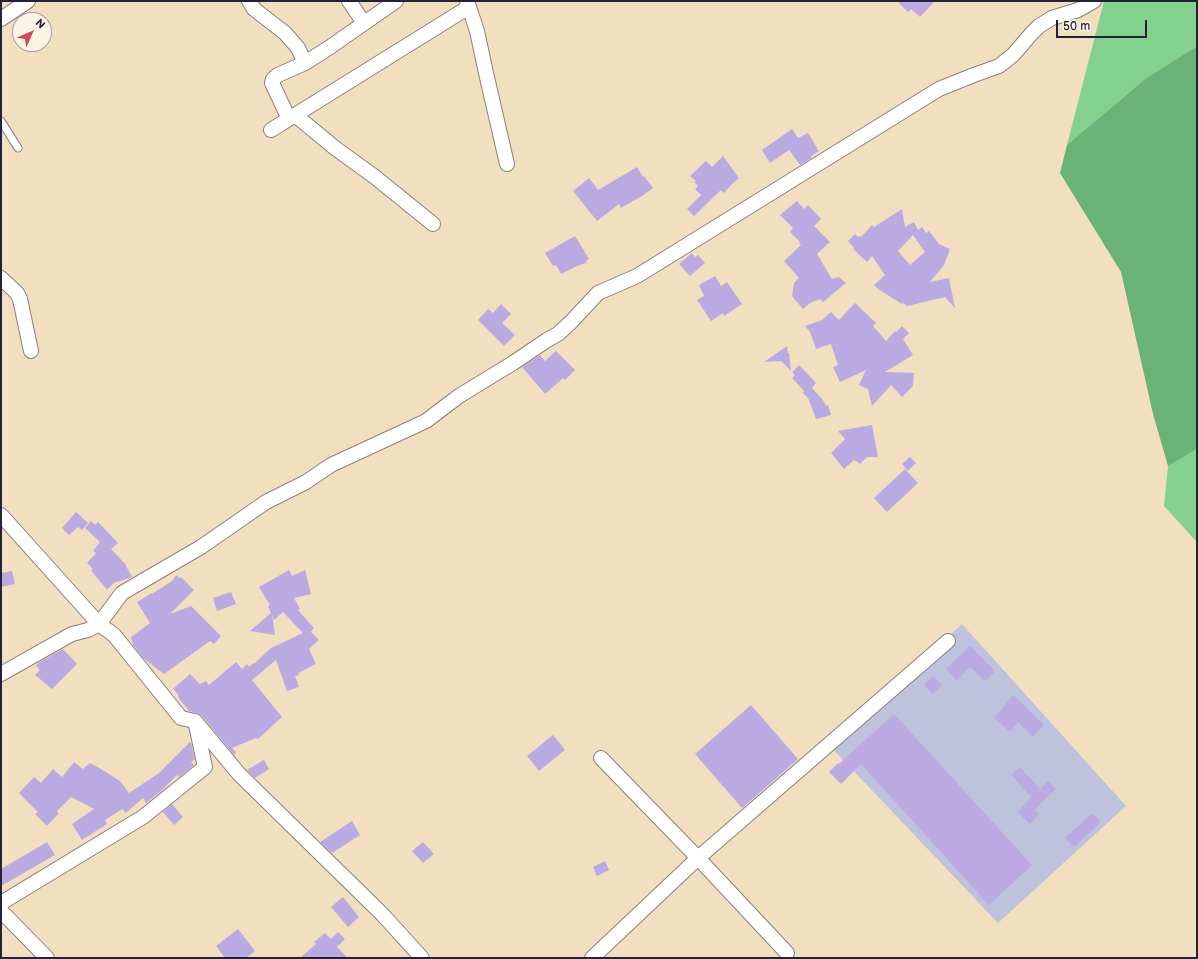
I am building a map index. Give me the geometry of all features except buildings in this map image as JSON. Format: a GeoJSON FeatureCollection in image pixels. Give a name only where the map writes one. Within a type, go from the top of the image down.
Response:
{"type":"FeatureCollection","features":[{"type":"Feature","properties":{"kind":"street"},"geometry":{"type":"LineString","coordinates":[[1,19],[28,1]]}},
{"type":"Feature","properties":{"kind":"street"},"geometry":{"type":"LineString","coordinates":[[249,1],[254,9],[285,33],[298,48],[305,63]]}},
{"type":"Feature","properties":{"kind":"street"},"geometry":{"type":"LineString","coordinates":[[349,1],[364,22]]}},
{"type":"Feature","properties":{"kind":"street"},"geometry":{"type":"LineString","coordinates":[[396,1],[305,63],[278,75],[272,79],[272,83],[292,117],[375,177],[433,224]]}},
{"type":"Feature","properties":{"kind":"street"},"geometry":{"type":"LineString","coordinates":[[1,674],[72,634],[88,630],[99,624],[122,593],[201,547],[266,502],[306,482],[331,465],[426,421],[459,396],[558,334],[598,293],[637,276],[939,89],[999,66],[1014,55],[1039,26],[1052,18],[1078,10],[1094,1]]}},
{"type":"Feature","properties":{"kind":"street"},"geometry":{"type":"LineString","coordinates":[[271,130],[468,4],[477,31],[507,164]]}},
{"type":"Feature","properties":{"kind":"street"},"geometry":{"type":"LineString","coordinates":[[1,278],[17,293],[20,299],[31,351]]}},
{"type":"Feature","properties":{"kind":"street"},"geometry":{"type":"LineString","coordinates":[[1,515],[99,624],[114,635],[181,718],[195,721],[239,774],[383,915],[422,958]]}},
{"type":"Feature","properties":{"kind":"street"},"geometry":{"type":"LineString","coordinates":[[592,958],[698,858],[948,642]]}},
{"type":"Feature","properties":{"kind":"street"},"geometry":{"type":"LineString","coordinates":[[1,903],[143,817],[205,768],[195,721]]}},
{"type":"Feature","properties":{"kind":"street"},"geometry":{"type":"LineString","coordinates":[[601,758],[787,953]]}},
{"type":"Feature","properties":{"kind":"street"},"geometry":{"type":"LineString","coordinates":[[1,911],[47,958]]}},
{"type":"Feature","properties":{"kind":"lane"},"geometry":{"type":"LineString","coordinates":[[1,121],[18,148]]}},
{"type":"Feature","properties":{"kind":"shaded area"},"geometry":{"type":"Polygon","coordinates":[[[962,624],[1126,806],[998,923],[828,744],[962,624]]]}},
{"type":"Feature","properties":{"kind":"green space"},"geometry":{"type":"Polygon","coordinates":[[[1104,1],[1197,1],[1197,46],[1145,79],[1067,145],[1104,1]]]}},
{"type":"Feature","properties":{"kind":"green space"},"geometry":{"type":"Polygon","coordinates":[[[1197,46],[1197,449],[1168,466],[1153,414],[1121,272],[1060,173],[1067,145],[1145,79],[1197,46]]]}},
{"type":"Feature","properties":{"kind":"green space"},"geometry":{"type":"Polygon","coordinates":[[[1197,449],[1196,541],[1164,506],[1168,466],[1197,449]]]}}]}
